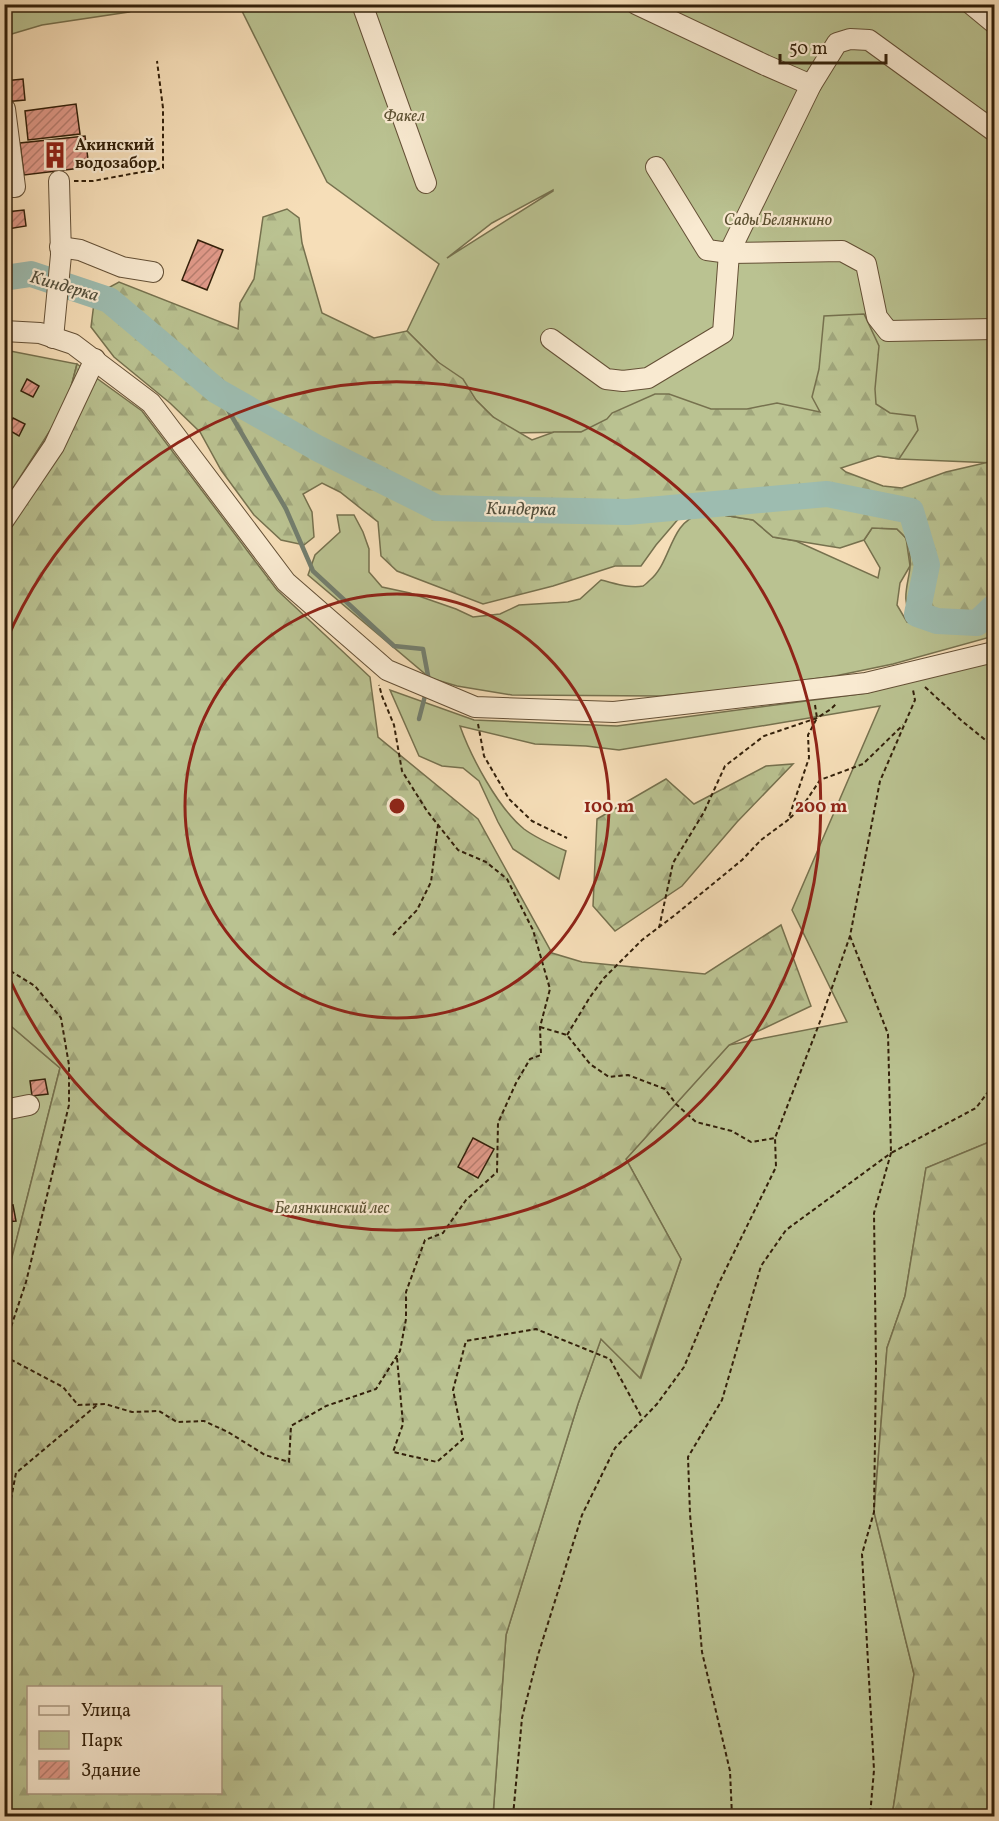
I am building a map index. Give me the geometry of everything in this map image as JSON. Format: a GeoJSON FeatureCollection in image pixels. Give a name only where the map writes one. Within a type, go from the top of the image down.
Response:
{"type":"FeatureCollection","features":[{"type":"Feature","properties":{"kind":"street"},"geometry":{"type":"LineString","coordinates":[[362,4],[426,183]]}},
{"type":"Feature","properties":{"kind":"street"},"geometry":{"type":"LineString","coordinates":[[636,4],[811,85]]}},
{"type":"Feature","properties":{"kind":"street"},"geometry":{"type":"LineString","coordinates":[[971,4],[994,23]]}},
{"type":"Feature","properties":{"kind":"street"},"geometry":{"type":"LineString","coordinates":[[551,339],[606,379],[623,381],[648,378],[723,333],[729,253],[811,85],[837,43],[850,39],[869,40],[994,131]]}},
{"type":"Feature","properties":{"kind":"street"},"geometry":{"type":"LineString","coordinates":[[4,187],[15,187],[5,109]]}},
{"type":"Feature","properties":{"kind":"street"},"geometry":{"type":"LineString","coordinates":[[656,167],[707,250],[729,253],[842,250],[866,264],[877,317],[888,332],[994,329]]}},
{"type":"Feature","properties":{"kind":"street"},"geometry":{"type":"LineString","coordinates":[[53,338],[60,257],[58,181]]}},
{"type":"Feature","properties":{"kind":"street"},"geometry":{"type":"LineString","coordinates":[[60,257],[80,250],[122,267],[153,272]]}},
{"type":"Feature","properties":{"kind":"street"},"geometry":{"type":"LineString","coordinates":[[4,331],[40,333],[73,344],[95,359],[151,404],[286,582],[387,670],[475,707],[614,712],[854,684],[994,652]]}},
{"type":"Feature","properties":{"kind":"street"},"geometry":{"type":"LineString","coordinates":[[4,520],[54,446],[95,359]]}},
{"type":"Feature","properties":{"kind":"street"},"geometry":{"type":"LineString","coordinates":[[4,1110],[29,1105]]}},
{"type":"Feature","properties":{"kind":"path"},"geometry":{"type":"LineString","coordinates":[[58,181],[93,181],[162,168],[164,108],[157,61]]}},
{"type":"Feature","properties":{"kind":"path"},"geometry":{"type":"LineString","coordinates":[[4,1356],[63,1386],[78,1405],[105,1404],[132,1412],[159,1411],[177,1422],[204,1421],[228,1432],[265,1455],[289,1462],[291,1426],[326,1406],[376,1389],[400,1351],[406,1319],[406,1292],[425,1240],[443,1233],[466,1200],[497,1172],[498,1123],[530,1059],[541,1055],[540,1027],[550,989],[533,930],[507,879],[486,862],[458,850],[427,811],[402,771],[394,725],[382,696],[374,658]]}},
{"type":"Feature","properties":{"kind":"path"},"geometry":{"type":"LineString","coordinates":[[513,1816],[522,1718],[538,1655],[582,1515],[615,1448],[657,1404],[684,1367],[718,1285],[776,1167],[775,1138],[850,936],[880,782],[915,700],[910,672]]}},
{"type":"Feature","properties":{"kind":"path"},"geometry":{"type":"LineString","coordinates":[[910,672],[962,721],[994,747]]}},
{"type":"Feature","properties":{"kind":"path"},"geometry":{"type":"LineString","coordinates":[[658,928],[673,863],[704,812],[725,766],[765,736],[817,718],[831,710],[854,684]]}},
{"type":"Feature","properties":{"kind":"path"},"geometry":{"type":"LineString","coordinates":[[788,820],[809,758],[808,735],[817,718],[813,689]]}},
{"type":"Feature","properties":{"kind":"path"},"geometry":{"type":"LineString","coordinates":[[475,707],[484,756],[509,799],[532,821],[567,838]]}},
{"type":"Feature","properties":{"kind":"path"},"geometry":{"type":"LineString","coordinates":[[567,1035],[604,978],[642,940],[788,820],[802,807],[820,780],[863,764],[905,723]]}},
{"type":"Feature","properties":{"kind":"path"},"geometry":{"type":"LineString","coordinates":[[393,935],[417,910],[431,882],[438,825]]}},
{"type":"Feature","properties":{"kind":"path"},"geometry":{"type":"LineString","coordinates":[[850,936],[888,1034],[891,1153],[874,1213],[876,1366],[874,1512],[862,1554],[874,1770],[870,1816]]}},
{"type":"Feature","properties":{"kind":"path"},"geometry":{"type":"LineString","coordinates":[[4,967],[35,986],[61,1018],[69,1065],[69,1106],[26,1282],[4,1348]]}},
{"type":"Feature","properties":{"kind":"path"},"geometry":{"type":"LineString","coordinates":[[540,1027],[567,1035],[590,1064],[609,1077],[628,1075],[665,1089],[676,1104],[696,1122],[732,1131],[751,1142],[775,1138]]}},
{"type":"Feature","properties":{"kind":"path"},"geometry":{"type":"LineString","coordinates":[[732,1816],[730,1771],[702,1652],[690,1514],[688,1457],[722,1400],[761,1266],[786,1230],[891,1153],[976,1108],[994,1084]]}},
{"type":"Feature","properties":{"kind":"path"},"geometry":{"type":"LineString","coordinates":[[397,1356],[403,1424],[393,1452],[437,1462],[463,1439],[453,1390],[466,1341],[536,1329],[610,1359],[641,1416]]}},
{"type":"Feature","properties":{"kind":"path"},"geometry":{"type":"LineString","coordinates":[[4,1511],[9,1509],[16,1473],[98,1404]]}},
{"type":"Feature","properties":{"kind":"green space"},"geometry":{"type":"Polygon","coordinates":[[[5,4],[143,5],[129,12],[42,25],[5,36],[5,4]]]}},
{"type":"Feature","properties":{"kind":"green space","name":"Сады Белянкино"},"geometry":{"type":"Polygon","coordinates":[[[239,5],[994,5],[994,463],[899,459],[710,430],[509,433],[407,331],[439,264],[327,182],[239,5]],[[553,191],[492,223],[447,258],[553,191]]]}},
{"type":"Feature","properties":{"kind":"green space"},"geometry":{"type":"Polygon","coordinates":[[[287,209],[299,218],[302,243],[322,313],[374,338],[407,331],[438,362],[463,379],[476,400],[493,417],[532,440],[554,432],[581,432],[607,419],[612,413],[655,394],[669,394],[711,409],[747,409],[777,403],[820,412],[812,397],[819,369],[824,316],[864,314],[879,346],[876,404],[890,413],[915,416],[918,430],[899,459],[878,456],[841,468],[883,486],[902,488],[946,472],[989,462],[994,463],[994,615],[977,628],[935,624],[914,616],[909,611],[906,599],[910,564],[909,549],[905,538],[897,529],[872,528],[864,540],[840,548],[773,537],[753,520],[717,514],[680,517],[641,566],[615,566],[553,586],[483,604],[397,571],[381,556],[378,522],[340,492],[322,483],[303,494],[312,512],[314,537],[304,545],[281,540],[254,515],[221,470],[200,432],[170,403],[114,357],[91,327],[95,295],[119,282],[238,329],[240,303],[254,279],[263,217],[287,209]]]}},
{"type":"Feature","properties":{"kind":"green space"},"geometry":{"type":"Polygon","coordinates":[[[5,350],[77,364],[66,406],[5,502],[5,350]]]}},
{"type":"Feature","properties":{"kind":"green space","name":"Белянкинский лес"},"geometry":{"type":"Polygon","coordinates":[[[77,364],[142,411],[277,590],[370,677],[378,737],[478,819],[552,953],[582,962],[705,974],[781,925],[811,1006],[729,1045],[626,1159],[681,1259],[640,1378],[601,1339],[578,1404],[506,1635],[493,1816],[5,1816],[5,1285],[60,1068],[5,1021],[4,502],[66,406],[77,364]]]}},
{"type":"Feature","properties":{"kind":"green space"},"geometry":{"type":"Polygon","coordinates":[[[717,514],[753,520],[773,537],[796,541],[878,578],[880,568],[864,540],[872,528],[897,529],[906,538],[910,566],[900,583],[897,605],[907,622],[933,628],[971,631],[994,620],[994,636],[893,664],[835,676],[745,688],[660,696],[512,695],[457,686],[430,678],[308,575],[315,555],[340,532],[337,515],[354,515],[369,549],[369,572],[382,587],[410,593],[473,617],[500,614],[519,605],[568,602],[580,599],[601,580],[627,586],[643,586],[657,573],[676,534],[689,519],[699,515],[717,514]]]}},
{"type":"Feature","properties":{"kind":"green space"},"geometry":{"type":"Polygon","coordinates":[[[994,660],[994,1140],[926,1168],[905,1296],[887,1348],[874,1512],[914,1674],[892,1816],[493,1816],[506,1635],[578,1404],[601,1339],[641,1378],[681,1259],[626,1159],[729,1045],[847,1022],[792,910],[880,706],[619,750],[535,744],[460,726],[486,781],[514,820],[534,835],[566,851],[559,879],[513,849],[479,781],[463,768],[442,766],[419,756],[390,690],[474,720],[617,726],[867,693],[994,660]]]}},
{"type":"Feature","properties":{"kind":"green space"},"geometry":{"type":"Polygon","coordinates":[[[793,764],[737,822],[682,886],[615,931],[593,906],[597,819],[666,779],[694,804],[766,766],[793,764]]]}},
{"type":"Feature","properties":{"kind":"green space"},"geometry":{"type":"Polygon","coordinates":[[[5,1021],[60,1068],[5,1285],[5,1021]]]}},
{"type":"Feature","properties":{"kind":"green space"},"geometry":{"type":"Polygon","coordinates":[[[994,1140],[994,1816],[892,1816],[914,1674],[874,1512],[887,1348],[905,1296],[926,1168],[994,1140]]]}},
{"type":"Feature","properties":{"kind":"building"},"geometry":{"type":"Polygon","coordinates":[[[23,79],[25,100],[4,102],[4,81],[23,79]]]}},
{"type":"Feature","properties":{"kind":"building"},"geometry":{"type":"Polygon","coordinates":[[[76,104],[80,134],[28,140],[25,111],[76,104]]]}},
{"type":"Feature","properties":{"kind":"building","name":"Акинский водозабор"},"geometry":{"type":"Polygon","coordinates":[[[85,136],[89,167],[24,175],[20,143],[85,136]]]}},
{"type":"Feature","properties":{"kind":"building"},"geometry":{"type":"Polygon","coordinates":[[[24,210],[26,226],[8,229],[6,212],[24,210]]]}},
{"type":"Feature","properties":{"kind":"building"},"geometry":{"type":"Polygon","coordinates":[[[198,240],[223,250],[207,290],[182,280],[198,240]]]}},
{"type":"Feature","properties":{"kind":"building"},"geometry":{"type":"Polygon","coordinates":[[[27,379],[39,386],[33,397],[21,391],[27,379]]]}},
{"type":"Feature","properties":{"kind":"building"},"geometry":{"type":"Polygon","coordinates":[[[13,418],[25,424],[19,436],[7,429],[13,418]]]}},
{"type":"Feature","properties":{"kind":"building"},"geometry":{"type":"Polygon","coordinates":[[[45,1079],[48,1094],[32,1096],[30,1081],[45,1079]]]}},
{"type":"Feature","properties":{"kind":"building"},"geometry":{"type":"Polygon","coordinates":[[[473,1138],[494,1149],[478,1178],[458,1167],[473,1138]]]}},
{"type":"Feature","properties":{"kind":"building"},"geometry":{"type":"Polygon","coordinates":[[[13,1205],[16,1221],[4,1222],[4,1207],[13,1205]]]}},
{"type":"Feature","properties":{"kind":"waterway","name":"Киндерка"},"geometry":{"type":"LineString","coordinates":[[4,278],[31,274],[109,300],[217,391],[317,448],[437,508],[627,512],[827,494],[911,511],[927,565],[917,614],[937,621],[977,623],[994,607]]}},
{"type":"Feature","properties":{"kind":"waterway"},"geometry":{"type":"LineString","coordinates":[[217,391],[286,509],[313,571],[394,646],[423,649],[429,681]]}},
{"type":"Feature","properties":{"kind":"waterway"},"geometry":{"type":"LineString","coordinates":[[419,719],[426,692]]}},
{"type":"Feature","properties":{"kind":"place","name":"Акинский водозабор"},"geometry":{"type":"Point","coordinates":[55,155]}},
{"type":"Feature","properties":{"kind":"park label","name":"Факел"},"geometry":{"type":"Point","coordinates":[404,117]}}]}
